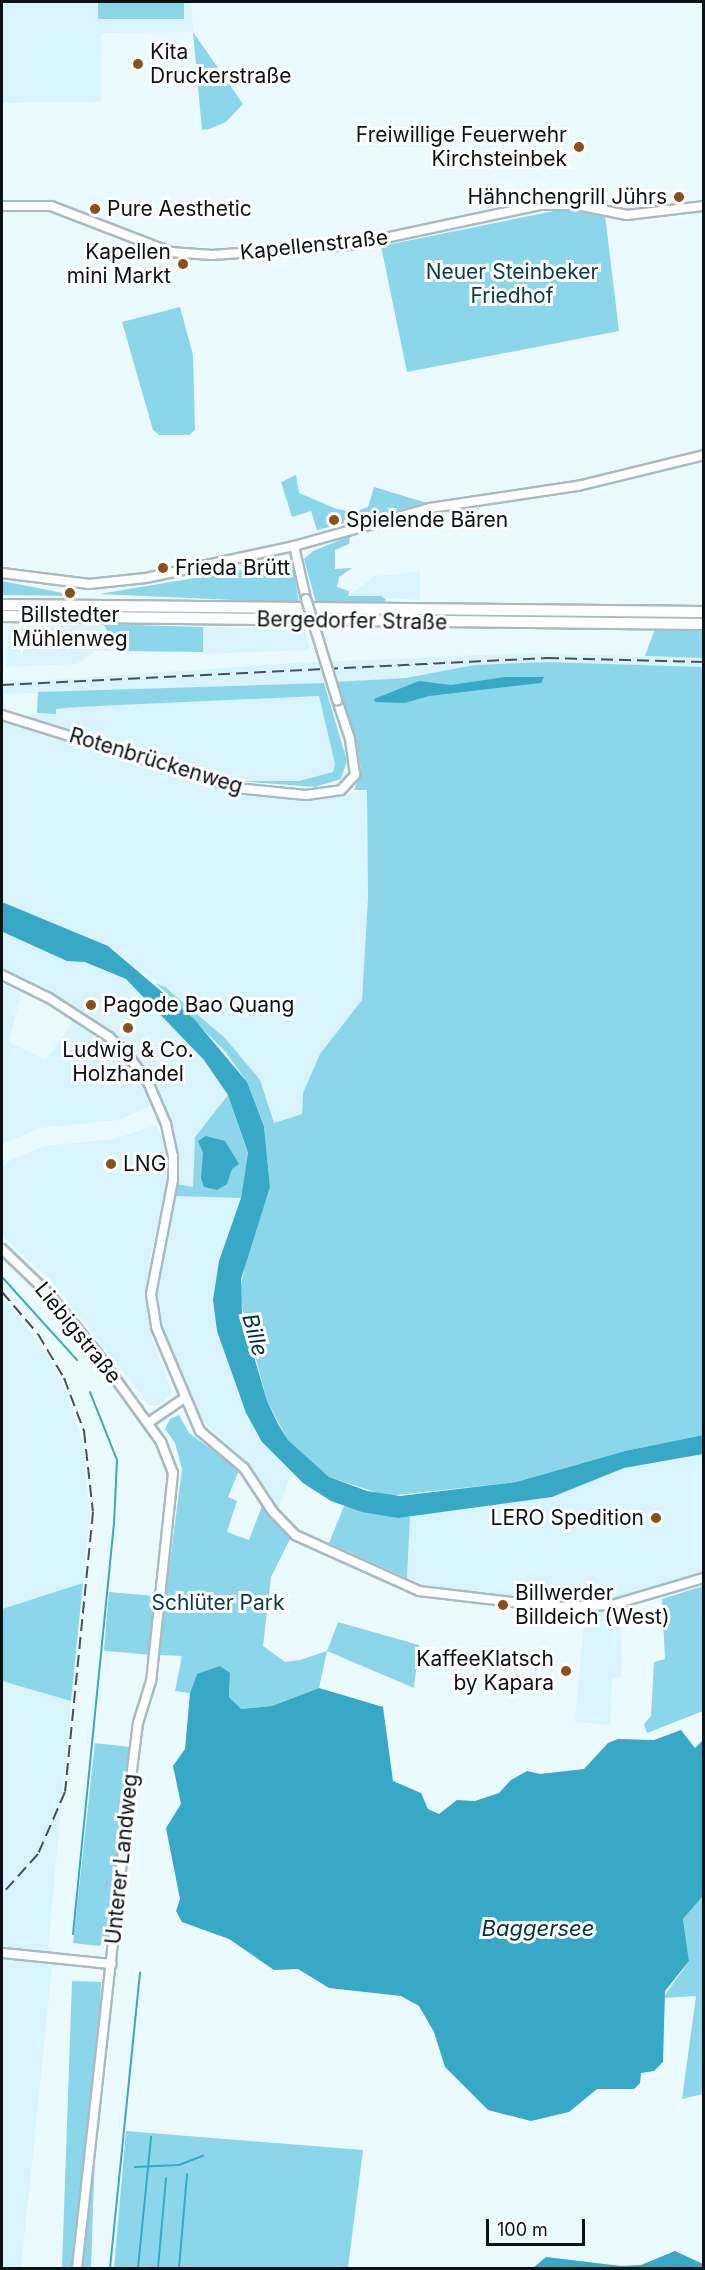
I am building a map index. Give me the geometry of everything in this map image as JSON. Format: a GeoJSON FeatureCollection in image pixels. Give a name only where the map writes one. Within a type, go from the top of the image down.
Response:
{"type":"FeatureCollection","features":[{"type":"Feature","properties":{"kind":"highway","name":"Bergedorfer Straße"},"geometry":{"type":"LineString","coordinates":[[2,604],[704,612]]}},
{"type":"Feature","properties":{"kind":"highway","name":"Bergedorfer Straße"},"geometry":{"type":"LineString","coordinates":[[2,616],[704,624]]}},
{"type":"Feature","properties":{"kind":"street","name":"Kapellenstraße"},"geometry":{"type":"LineString","coordinates":[[2,206],[66,209],[170,252],[212,255],[352,245],[540,205],[577,205],[627,214],[704,206]]}},
{"type":"Feature","properties":{"kind":"street"},"geometry":{"type":"LineString","coordinates":[[5,573],[58,582],[104,584],[203,567],[294,546],[430,508],[589,484],[704,455]]}},
{"type":"Feature","properties":{"kind":"street","name":"Rotenbrückenweg"},"geometry":{"type":"LineString","coordinates":[[2,715],[236,788],[306,795],[341,790],[355,775],[350,739],[306,599],[294,546]]}},
{"type":"Feature","properties":{"kind":"street"},"geometry":{"type":"LineString","coordinates":[[2,975],[49,998],[109,1037],[137,1066],[162,1113],[171,1141],[173,1180],[151,1294],[156,1327],[183,1399],[200,1431],[244,1468],[273,1512],[295,1535],[419,1591],[589,1608],[635,1600],[704,1578]]}},
{"type":"Feature","properties":{"kind":"street","name":"Liebigstraße"},"geometry":{"type":"LineString","coordinates":[[2,1249],[69,1316],[166,1451]]}},
{"type":"Feature","properties":{"kind":"street"},"geometry":{"type":"LineString","coordinates":[[148,1423],[183,1399]]}},
{"type":"Feature","properties":{"kind":"street","name":"Unterer Landweg"},"geometry":{"type":"LineString","coordinates":[[77,2268],[94,2087],[111,1964],[138,1723],[151,1681],[172,1478],[166,1451]]}},
{"type":"Feature","properties":{"kind":"street"},"geometry":{"type":"LineString","coordinates":[[2,1953],[111,1964]]}},
{"type":"Feature","properties":{"kind":"shaded area"},"geometry":{"type":"Polygon","coordinates":[[[2,2],[191,2],[193,32],[101,33],[101,102],[2,103],[2,2]]]}},
{"type":"Feature","properties":{"kind":"shaded area"},"geometry":{"type":"Polygon","coordinates":[[[420,572],[420,600],[348,596],[375,576],[420,572]]]}},
{"type":"Feature","properties":{"kind":"shaded area"},"geometry":{"type":"Polygon","coordinates":[[[103,624],[120,651],[95,651],[77,664],[6,667],[9,627],[103,624]]]}},
{"type":"Feature","properties":{"kind":"shaded area"},"geometry":{"type":"Polygon","coordinates":[[[203,627],[305,630],[310,650],[203,654],[203,627]]]}},
{"type":"Feature","properties":{"kind":"shaded area"},"geometry":{"type":"Polygon","coordinates":[[[530,653],[703,658],[703,667],[547,662],[474,665],[406,678],[345,682],[3,694],[6,709],[25,715],[56,714],[56,709],[77,707],[319,696],[335,764],[333,772],[299,781],[239,781],[231,793],[284,798],[332,797],[367,790],[368,898],[362,1000],[320,1054],[303,1093],[302,1114],[274,1123],[260,1080],[165,987],[108,946],[2,902],[2,693],[6,683],[294,663],[530,653]]]}},
{"type":"Feature","properties":{"kind":"shaded area"},"geometry":{"type":"Polygon","coordinates":[[[2,929],[40,949],[85,962],[126,979],[204,1060],[228,1095],[195,1137],[193,1188],[177,1184],[178,1158],[169,1115],[142,1064],[119,1039],[50,991],[2,968],[2,929]]]}},
{"type":"Feature","properties":{"kind":"shaded area"},"geometry":{"type":"Polygon","coordinates":[[[2,984],[21,993],[9,1042],[46,1060],[74,1020],[133,1068],[150,1099],[150,1106],[119,1120],[40,1128],[2,1144],[2,984]]]}},
{"type":"Feature","properties":{"kind":"shaded area"},"geometry":{"type":"Polygon","coordinates":[[[157,1125],[167,1153],[167,1185],[150,1257],[147,1315],[151,1336],[172,1393],[158,1406],[149,1405],[52,1282],[2,1235],[2,1167],[9,1161],[44,1146],[114,1139],[157,1125]]]}},
{"type":"Feature","properties":{"kind":"shaded area"},"geometry":{"type":"Polygon","coordinates":[[[176,1196],[241,1198],[219,1261],[213,1300],[217,1331],[246,1413],[262,1442],[291,1473],[279,1508],[244,1458],[198,1417],[162,1328],[156,1296],[176,1196]]]}},
{"type":"Feature","properties":{"kind":"shaded area"},"geometry":{"type":"Polygon","coordinates":[[[2,1296],[48,1355],[67,1393],[82,1442],[90,1514],[83,1583],[2,1609],[2,1296]]]}},
{"type":"Feature","properties":{"kind":"shaded area"},"geometry":{"type":"Polygon","coordinates":[[[703,1454],[703,1572],[628,1596],[558,1602],[442,1590],[407,1578],[410,1516],[552,1497],[624,1468],[703,1454]]]}},
{"type":"Feature","properties":{"kind":"shaded area"},"geometry":{"type":"Polygon","coordinates":[[[620,1608],[622,1677],[612,1678],[610,1725],[575,1722],[585,1613],[620,1608]]]}},
{"type":"Feature","properties":{"kind":"shaded area"},"geometry":{"type":"Polygon","coordinates":[[[2,1681],[71,1701],[48,1947],[54,1948],[21,2268],[2,2268],[2,1681]]]}},
{"type":"Feature","properties":{"kind":"green space"},"geometry":{"type":"Polygon","coordinates":[[[98,2],[184,2],[184,19],[98,19],[98,2]]]}},
{"type":"Feature","properties":{"kind":"green space"},"geometry":{"type":"Polygon","coordinates":[[[193,32],[243,104],[226,122],[202,130],[193,32]]]}},
{"type":"Feature","properties":{"kind":"green space","name":"Neuer Steinbeker Friedhof"},"geometry":{"type":"Polygon","coordinates":[[[564,209],[605,215],[619,331],[407,372],[381,246],[564,209]]]}},
{"type":"Feature","properties":{"kind":"green space"},"geometry":{"type":"Polygon","coordinates":[[[180,307],[193,355],[195,430],[189,435],[159,435],[153,430],[122,322],[180,307]]]}},
{"type":"Feature","properties":{"kind":"green space"},"geometry":{"type":"Polygon","coordinates":[[[296,475],[299,493],[337,509],[353,512],[368,507],[374,487],[427,503],[317,530],[311,511],[292,517],[281,482],[296,475]]]}},
{"type":"Feature","properties":{"kind":"green space"},"geometry":{"type":"Polygon","coordinates":[[[350,536],[349,544],[335,550],[335,569],[352,568],[339,577],[337,587],[349,591],[348,596],[382,596],[386,600],[380,604],[316,603],[304,559],[313,551],[350,536]]]}},
{"type":"Feature","properties":{"kind":"green space"},"geometry":{"type":"Polygon","coordinates":[[[285,563],[294,572],[299,603],[99,594],[285,563]]]}},
{"type":"Feature","properties":{"kind":"green space"},"geometry":{"type":"Polygon","coordinates":[[[2,581],[68,594],[68,596],[2,595],[2,581]]]}},
{"type":"Feature","properties":{"kind":"green space"},"geometry":{"type":"Polygon","coordinates":[[[103,624],[203,627],[203,652],[120,651],[103,624]]]}},
{"type":"Feature","properties":{"kind":"green space"},"geometry":{"type":"Polygon","coordinates":[[[655,629],[703,630],[703,658],[645,656],[655,629]]]}},
{"type":"Feature","properties":{"kind":"green space"},"geometry":{"type":"Polygon","coordinates":[[[547,662],[703,667],[703,1435],[625,1451],[516,1482],[387,1496],[329,1477],[288,1440],[267,1401],[239,1295],[247,1255],[270,1187],[264,1125],[247,1082],[225,1051],[156,983],[165,987],[225,1038],[260,1080],[274,1123],[302,1114],[303,1093],[320,1054],[362,1000],[368,898],[367,790],[354,790],[361,774],[360,764],[335,682],[406,678],[474,665],[547,662]]]}},
{"type":"Feature","properties":{"kind":"green space"},"geometry":{"type":"Polygon","coordinates":[[[324,683],[347,761],[341,779],[315,787],[239,781],[299,781],[333,772],[335,764],[319,696],[77,707],[56,709],[56,714],[37,713],[38,692],[324,683]]]}},
{"type":"Feature","properties":{"kind":"green space"},"geometry":{"type":"Polygon","coordinates":[[[228,1095],[248,1154],[241,1198],[176,1196],[177,1184],[193,1187],[195,1137],[228,1095]]]}},
{"type":"Feature","properties":{"kind":"green space","name":"Schlüter Park"},"geometry":{"type":"Polygon","coordinates":[[[179,1415],[189,1433],[239,1470],[228,1497],[237,1501],[227,1532],[249,1540],[262,1506],[290,1539],[271,1577],[263,1646],[285,1662],[300,1660],[327,1651],[319,1688],[272,1706],[240,1709],[229,1697],[230,1673],[197,1674],[190,1693],[175,1691],[182,1656],[158,1655],[182,1469],[175,1443],[165,1429],[170,1419],[179,1415]]]}},
{"type":"Feature","properties":{"kind":"green space"},"geometry":{"type":"Polygon","coordinates":[[[344,1506],[398,1518],[410,1516],[407,1578],[329,1543],[344,1506]]]}},
{"type":"Feature","properties":{"kind":"green space"},"geometry":{"type":"Polygon","coordinates":[[[83,1583],[71,1701],[2,1681],[2,1609],[83,1583]]]}},
{"type":"Feature","properties":{"kind":"green space"},"geometry":{"type":"Polygon","coordinates":[[[703,1586],[703,1711],[647,1733],[644,1724],[651,1716],[654,1662],[665,1659],[662,1599],[703,1586]]]}},
{"type":"Feature","properties":{"kind":"green space"},"geometry":{"type":"Polygon","coordinates":[[[109,1592],[155,1596],[150,1655],[104,1651],[109,1592]]]}},
{"type":"Feature","properties":{"kind":"green space"},"geometry":{"type":"Polygon","coordinates":[[[338,1622],[419,1645],[414,1688],[327,1651],[338,1622]]]}},
{"type":"Feature","properties":{"kind":"green space"},"geometry":{"type":"Polygon","coordinates":[[[95,1743],[130,1747],[107,1941],[99,1946],[73,1943],[95,1743]]]}},
{"type":"Feature","properties":{"kind":"green space"},"geometry":{"type":"Polygon","coordinates":[[[703,1896],[703,2094],[682,2099],[696,1996],[663,1998],[689,1961],[683,1919],[703,1896]]]}},
{"type":"Feature","properties":{"kind":"green space"},"geometry":{"type":"Polygon","coordinates":[[[72,1981],[101,1982],[91,2268],[62,2268],[72,1981]]]}},
{"type":"Feature","properties":{"kind":"green space"},"geometry":{"type":"Polygon","coordinates":[[[126,2131],[363,2150],[348,2268],[114,2268],[126,2131]]]}},
{"type":"Feature","properties":{"kind":"water"},"geometry":{"type":"Polygon","coordinates":[[[505,677],[544,677],[541,683],[429,696],[405,703],[375,702],[374,699],[419,681],[451,685],[505,677]]]}},
{"type":"Feature","properties":{"kind":"water"},"geometry":{"type":"Polygon","coordinates":[[[2,902],[108,946],[194,1019],[247,1082],[264,1126],[270,1187],[241,1279],[242,1316],[267,1401],[278,1424],[288,1440],[329,1477],[367,1491],[400,1496],[516,1482],[625,1451],[703,1435],[703,1454],[624,1468],[552,1497],[398,1518],[362,1512],[331,1501],[303,1483],[262,1442],[246,1413],[217,1331],[213,1300],[219,1261],[241,1198],[248,1153],[228,1095],[204,1060],[126,979],[85,962],[67,961],[3,932],[2,902]]]}},
{"type":"Feature","properties":{"kind":"water"},"geometry":{"type":"Polygon","coordinates":[[[206,1136],[225,1141],[239,1164],[232,1169],[227,1184],[217,1190],[204,1187],[201,1178],[203,1153],[198,1141],[206,1136]]]}},
{"type":"Feature","properties":{"kind":"water","name":"Baggersee"},"geometry":{"type":"Polygon","coordinates":[[[220,1666],[230,1673],[229,1697],[241,1709],[272,1706],[319,1688],[383,1707],[393,1781],[421,1793],[428,1809],[439,1814],[457,1800],[475,1801],[499,1793],[511,1780],[527,1771],[540,1774],[584,1769],[608,1743],[618,1739],[654,1740],[681,1730],[695,1748],[703,1740],[703,1896],[683,1919],[689,1961],[665,1991],[663,2062],[654,2071],[641,2073],[640,2083],[634,2089],[597,2089],[569,2112],[531,2121],[488,2110],[445,2067],[434,2032],[419,2006],[401,1996],[329,1988],[298,1969],[274,1970],[229,1939],[182,1922],[176,1911],[180,1899],[166,1828],[181,1804],[173,1766],[185,1749],[190,1693],[197,1674],[220,1666]]]}},
{"type":"Feature","properties":{"kind":"water"},"geometry":{"type":"Polygon","coordinates":[[[675,2251],[703,2264],[703,2268],[533,2268],[546,2257],[621,2266],[641,2265],[675,2251]]]}},
{"type":"Feature","properties":{"kind":"waterway"},"geometry":{"type":"LineString","coordinates":[[2,1277],[77,1360]]}},
{"type":"Feature","properties":{"kind":"waterway"},"geometry":{"type":"LineString","coordinates":[[73,1934],[114,1524],[117,1460],[90,1392]]}},
{"type":"Feature","properties":{"kind":"waterway"},"geometry":{"type":"LineString","coordinates":[[110,2268],[140,1973]]}},
{"type":"Feature","properties":{"kind":"waterway"},"geometry":{"type":"LineString","coordinates":[[138,2268],[151,2137]]}},
{"type":"Feature","properties":{"kind":"waterway"},"geometry":{"type":"LineString","coordinates":[[135,2167],[179,2165],[203,2156]]}},
{"type":"Feature","properties":{"kind":"waterway"},"geometry":{"type":"LineString","coordinates":[[179,2268],[187,2174]]}},
{"type":"Feature","properties":{"kind":"waterway"},"geometry":{"type":"LineString","coordinates":[[158,2268],[166,2178]]}},
{"type":"Feature","properties":{"kind":"railway"},"geometry":{"type":"LineString","coordinates":[[2,685],[547,658],[704,662]]}},
{"type":"Feature","properties":{"kind":"railway"},"geometry":{"type":"LineString","coordinates":[[2,1292],[38,1334],[64,1378],[84,1431],[93,1512],[65,1792],[38,1854],[2,1894]]}},
{"type":"Feature","properties":{"kind":"place","name":"Kita Druckerstraße"},"geometry":{"type":"Point","coordinates":[138,64]}},
{"type":"Feature","properties":{"kind":"place","name":"Freiwillige Feuerwehr Kirchsteinbek"},"geometry":{"type":"Point","coordinates":[579,147]}},
{"type":"Feature","properties":{"kind":"place","name":"Hähnchengrill Jührs"},"geometry":{"type":"Point","coordinates":[679,197]}},
{"type":"Feature","properties":{"kind":"place","name":"Pure Aesthetic"},"geometry":{"type":"Point","coordinates":[95,209]}},
{"type":"Feature","properties":{"kind":"place","name":"Kapellen mini Markt"},"geometry":{"type":"Point","coordinates":[183,264]}},
{"type":"Feature","properties":{"kind":"place","name":"Spielende Bären"},"geometry":{"type":"Point","coordinates":[334,520]}},
{"type":"Feature","properties":{"kind":"place","name":"Frieda Brütt"},"geometry":{"type":"Point","coordinates":[163,568]}},
{"type":"Feature","properties":{"kind":"place","name":"Billstedter Mühlenweg"},"geometry":{"type":"Point","coordinates":[70,593]}},
{"type":"Feature","properties":{"kind":"place","name":"Pagode Bao Quang"},"geometry":{"type":"Point","coordinates":[91,1005]}},
{"type":"Feature","properties":{"kind":"place","name":"Ludwig & Co. Holzhandel"},"geometry":{"type":"Point","coordinates":[128,1028]}},
{"type":"Feature","properties":{"kind":"place","name":"LNG"},"geometry":{"type":"Point","coordinates":[111,1164]}},
{"type":"Feature","properties":{"kind":"place","name":"LERO Spedition"},"geometry":{"type":"Point","coordinates":[656,1518]}},
{"type":"Feature","properties":{"kind":"place","name":"Billwerder Billdeich (West)"},"geometry":{"type":"Point","coordinates":[503,1605]}},
{"type":"Feature","properties":{"kind":"place","name":"KaffeeKlatsch by Kapara"},"geometry":{"type":"Point","coordinates":[566,1671]}},
{"type":"Feature","properties":{"kind":"water label","name":"Bille"},"geometry":{"type":"Point","coordinates":[255,1335]}}]}
